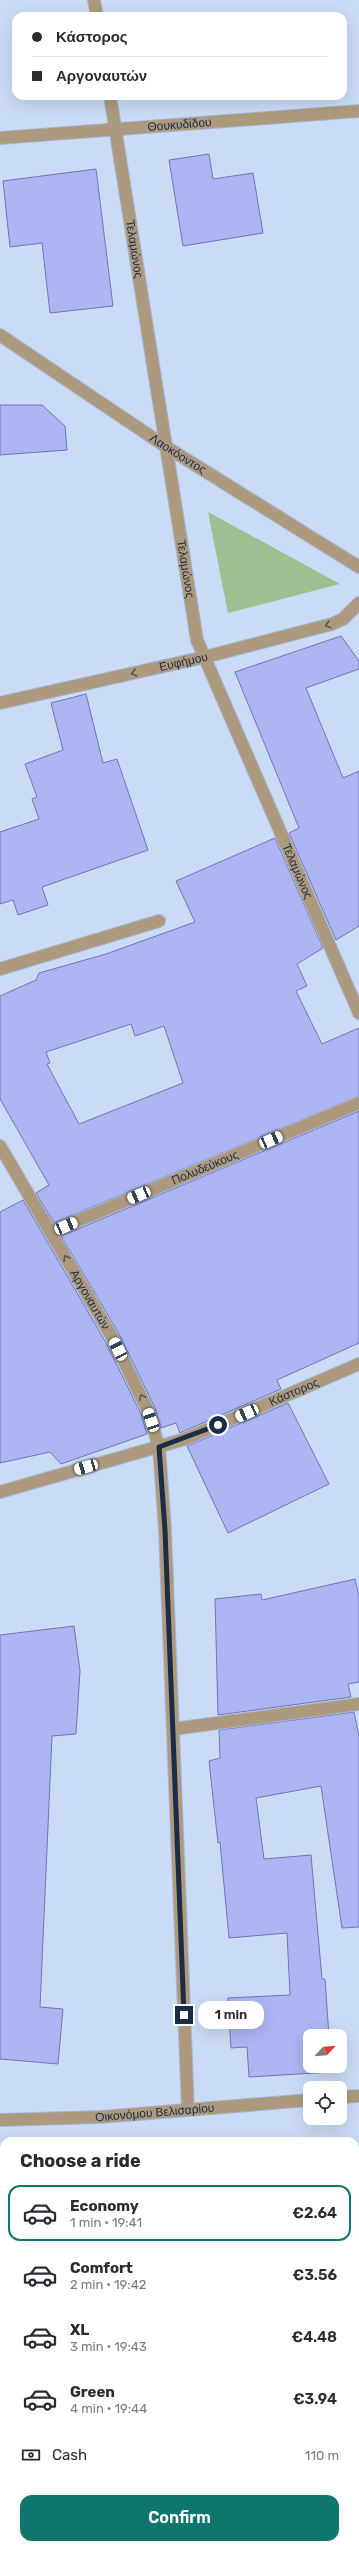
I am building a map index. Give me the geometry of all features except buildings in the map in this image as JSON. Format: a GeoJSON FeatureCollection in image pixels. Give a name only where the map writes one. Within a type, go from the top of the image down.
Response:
{"type":"FeatureCollection","features":[{"type":"Feature","properties":{"kind":"street"},"geometry":{"type":"LineString","coordinates":[[94,0],[96,12]]}},
{"type":"Feature","properties":{"kind":"street","name":"Τελαμώνος"},"geometry":{"type":"LineString","coordinates":[[111,100],[198,640],[359,1013]]}},
{"type":"Feature","properties":{"kind":"street","name":"Θουκυδίδου"},"geometry":{"type":"LineString","coordinates":[[0,138],[359,112]]}},
{"type":"Feature","properties":{"kind":"street","name":"Λαοκόοντος"},"geometry":{"type":"LineString","coordinates":[[0,334],[168,448],[359,567]]}},
{"type":"Feature","properties":{"kind":"street","name":"Ευφήμου"},"geometry":{"type":"LineString","coordinates":[[0,703],[205,657],[332,624],[343,619],[359,603]]}},
{"type":"Feature","properties":{"kind":"street"},"geometry":{"type":"LineString","coordinates":[[0,970],[159,921]]}},
{"type":"Feature","properties":{"kind":"street","name":"Πολυδεύκους"},"geometry":{"type":"LineString","coordinates":[[51,1232],[359,1103]]}},
{"type":"Feature","properties":{"kind":"street","name":"Αργοναυτών"},"geometry":{"type":"LineString","coordinates":[[0,1146],[112,1338],[141,1395],[159,1447],[173,1729],[188,2110]]}},
{"type":"Feature","properties":{"kind":"street","name":"Κάστορος"},"geometry":{"type":"LineString","coordinates":[[0,1492],[159,1447],[218,1425],[359,1364]]}},
{"type":"Feature","properties":{"kind":"street"},"geometry":{"type":"LineString","coordinates":[[173,1729],[359,1704]]}},
{"type":"Feature","properties":{"kind":"street"},"geometry":{"type":"LineString","coordinates":[[347,2097],[359,2096]]}},
{"type":"Feature","properties":{"kind":"street","name":"Οικονόμου Βελισαρίου"},"geometry":{"type":"LineString","coordinates":[[0,2120],[101,2117],[303,2101]]}},
{"type":"Feature","properties":{"kind":"green space"},"geometry":{"type":"Polygon","coordinates":[[[208,512],[340,584],[228,613],[208,512]]]}},
{"type":"Feature","properties":{"kind":"route"},"geometry":{"type":"LineString","coordinates":[[184,2015],[165,1530],[159,1447],[185,1439],[218,1425]]}}]}
